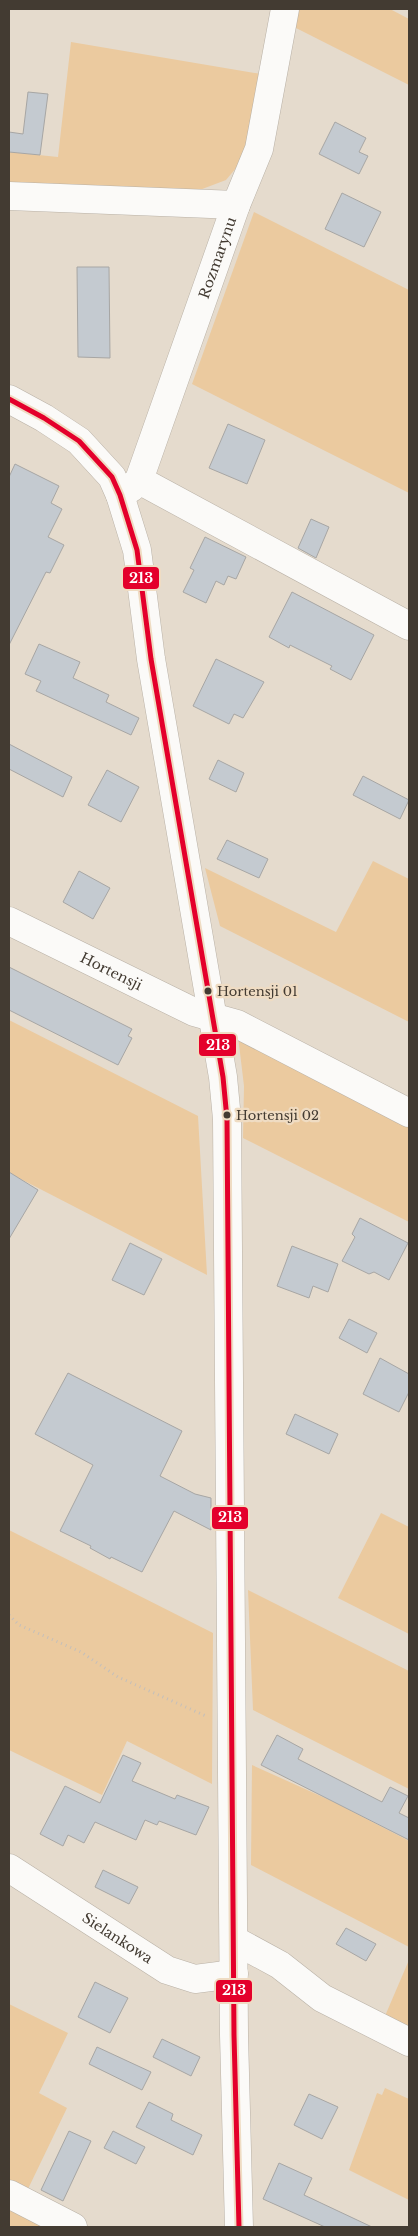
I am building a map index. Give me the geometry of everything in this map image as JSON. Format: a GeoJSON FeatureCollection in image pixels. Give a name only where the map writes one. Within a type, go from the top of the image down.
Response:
{"type":"FeatureCollection","features":[{"type":"Feature","properties":{"kind":"street","name":"Rozmarynu"},"geometry":{"type":"LineString","coordinates":[[130,487],[236,205],[259,149],[285,9]]}},
{"type":"Feature","properties":{"kind":"street"},"geometry":{"type":"LineString","coordinates":[[9,196],[236,205]]}},
{"type":"Feature","properties":{"kind":"street"},"geometry":{"type":"LineString","coordinates":[[9,399],[44,418],[79,441],[112,477],[409,626]]}},
{"type":"Feature","properties":{"kind":"street"},"geometry":{"type":"LineString","coordinates":[[130,487],[151,659],[214,1020],[227,1118],[234,1974],[239,2227]]}},
{"type":"Feature","properties":{"kind":"street","name":"Hortensji"},"geometry":{"type":"LineString","coordinates":[[9,921],[194,1012],[214,1020],[236,1024],[409,1113]]}},
{"type":"Feature","properties":{"kind":"street","name":"Sielankowa"},"geometry":{"type":"LineString","coordinates":[[9,1868],[167,1970],[195,1979],[234,1974]]}},
{"type":"Feature","properties":{"kind":"street"},"geometry":{"type":"LineString","coordinates":[[234,1940],[280,1965],[322,1998],[409,2042]]}},
{"type":"Feature","properties":{"kind":"street"},"geometry":{"type":"LineString","coordinates":[[9,2194],[73,2227]]}},
{"type":"Feature","properties":{"kind":"path"},"geometry":{"type":"LineString","coordinates":[[9,1615],[19,1625],[81,1652],[118,1677],[212,1718]]}},
{"type":"Feature","properties":{"kind":"shaded area"},"geometry":{"type":"Polygon","coordinates":[[[296,9],[390,9],[409,19],[409,85],[294,27],[296,9]]]}},
{"type":"Feature","properties":{"kind":"shaded area"},"geometry":{"type":"Polygon","coordinates":[[[71,42],[261,74],[247,155],[226,180],[189,194],[9,183],[9,152],[58,157],[71,42]]]}},
{"type":"Feature","properties":{"kind":"shaded area"},"geometry":{"type":"Polygon","coordinates":[[[254,212],[409,290],[409,493],[192,384],[254,212]]]}},
{"type":"Feature","properties":{"kind":"shaded area"},"geometry":{"type":"Polygon","coordinates":[[[373,861],[409,879],[409,1022],[220,926],[205,868],[336,932],[373,861]]]}},
{"type":"Feature","properties":{"kind":"shaded area"},"geometry":{"type":"Polygon","coordinates":[[[9,1020],[198,1116],[207,1275],[11,1174],[9,1177],[9,1020]]]}},
{"type":"Feature","properties":{"kind":"shaded area"},"geometry":{"type":"Polygon","coordinates":[[[238,1036],[409,1123],[409,1222],[243,1138],[244,1086],[238,1036]]]}},
{"type":"Feature","properties":{"kind":"shaded area"},"geometry":{"type":"Polygon","coordinates":[[[381,1513],[409,1527],[409,1634],[338,1598],[381,1513]]]}},
{"type":"Feature","properties":{"kind":"shaded area"},"geometry":{"type":"Polygon","coordinates":[[[9,1530],[213,1633],[212,1784],[127,1741],[102,1795],[9,1750],[9,1530]]]}},
{"type":"Feature","properties":{"kind":"shaded area"},"geometry":{"type":"Polygon","coordinates":[[[248,1590],[409,1671],[409,1789],[253,1710],[248,1590]]]}},
{"type":"Feature","properties":{"kind":"shaded area"},"geometry":{"type":"Polygon","coordinates":[[[252,1765],[336,1803],[409,1841],[409,1947],[251,1865],[252,1765]]]}},
{"type":"Feature","properties":{"kind":"shaded area"},"geometry":{"type":"Polygon","coordinates":[[[409,1960],[409,2028],[385,2016],[409,1960]]]}},
{"type":"Feature","properties":{"kind":"shaded area"},"geometry":{"type":"Polygon","coordinates":[[[9,2004],[68,2033],[39,2093],[67,2108],[27,2191],[9,2182],[9,2004]]]}},
{"type":"Feature","properties":{"kind":"shaded area"},"geometry":{"type":"Polygon","coordinates":[[[385,2088],[409,2099],[409,2200],[349,2170],[377,2093],[382,2095],[385,2088]]]}},
{"type":"Feature","properties":{"kind":"shaded area"},"geometry":{"type":"Polygon","coordinates":[[[9,2201],[62,2227],[9,2227],[9,2201]]]}},
{"type":"Feature","properties":{"kind":"building"},"geometry":{"type":"Polygon","coordinates":[[[28,92],[48,94],[40,155],[9,152],[9,132],[23,134],[28,92]]]}},
{"type":"Feature","properties":{"kind":"building"},"geometry":{"type":"Polygon","coordinates":[[[335,122],[366,138],[359,152],[368,156],[359,174],[319,154],[335,122]]]}},
{"type":"Feature","properties":{"kind":"building"},"geometry":{"type":"Polygon","coordinates":[[[342,193],[381,212],[364,247],[325,229],[342,193]]]}},
{"type":"Feature","properties":{"kind":"building"},"geometry":{"type":"Polygon","coordinates":[[[77,267],[109,267],[110,358],[78,357],[77,267]]]}},
{"type":"Feature","properties":{"kind":"building"},"geometry":{"type":"Polygon","coordinates":[[[228,424],[265,440],[247,484],[209,468],[228,424]]]}},
{"type":"Feature","properties":{"kind":"building"},"geometry":{"type":"Polygon","coordinates":[[[15,464],[59,486],[51,503],[62,509],[48,537],[64,545],[50,573],[46,572],[9,645],[9,477],[15,464]]]}},
{"type":"Feature","properties":{"kind":"building"},"geometry":{"type":"Polygon","coordinates":[[[311,519],[329,527],[316,558],[298,548],[311,519]]]}},
{"type":"Feature","properties":{"kind":"building"},"geometry":{"type":"Polygon","coordinates":[[[205,537],[246,557],[236,579],[228,576],[224,585],[216,581],[206,603],[183,592],[194,570],[190,568],[205,537]]]}},
{"type":"Feature","properties":{"kind":"building"},"geometry":{"type":"Polygon","coordinates":[[[292,592],[374,635],[351,680],[330,669],[332,666],[290,645],[289,648],[269,637],[292,592]]]}},
{"type":"Feature","properties":{"kind":"building"},"geometry":{"type":"Polygon","coordinates":[[[39,644],[80,662],[73,678],[109,695],[106,702],[139,718],[131,735],[36,691],[41,681],[25,674],[39,644]]]}},
{"type":"Feature","properties":{"kind":"building"},"geometry":{"type":"Polygon","coordinates":[[[216,659],[264,682],[243,718],[234,714],[229,724],[193,706],[216,659]]]}},
{"type":"Feature","properties":{"kind":"building"},"geometry":{"type":"Polygon","coordinates":[[[9,744],[72,777],[63,797],[9,769],[9,744]]]}},
{"type":"Feature","properties":{"kind":"building"},"geometry":{"type":"Polygon","coordinates":[[[218,760],[244,773],[236,792],[209,779],[218,760]]]}},
{"type":"Feature","properties":{"kind":"building"},"geometry":{"type":"Polygon","coordinates":[[[107,770],[139,787],[121,822],[88,805],[107,770]]]}},
{"type":"Feature","properties":{"kind":"building"},"geometry":{"type":"Polygon","coordinates":[[[363,776],[409,800],[400,819],[353,795],[363,776]]]}},
{"type":"Feature","properties":{"kind":"building"},"geometry":{"type":"Polygon","coordinates":[[[227,840],[268,859],[259,878],[217,859],[227,840]]]}},
{"type":"Feature","properties":{"kind":"building"},"geometry":{"type":"Polygon","coordinates":[[[79,871],[110,888],[93,919],[63,902],[79,871]]]}},
{"type":"Feature","properties":{"kind":"building"},"geometry":{"type":"Polygon","coordinates":[[[9,967],[132,1029],[128,1036],[132,1038],[118,1065],[9,1010],[9,967]]]}},
{"type":"Feature","properties":{"kind":"building"},"geometry":{"type":"Polygon","coordinates":[[[9,1172],[38,1190],[9,1239],[9,1172]]]}},
{"type":"Feature","properties":{"kind":"building"},"geometry":{"type":"Polygon","coordinates":[[[360,1218],[408,1243],[389,1280],[374,1272],[369,1274],[342,1261],[355,1237],[352,1234],[360,1218]]]}},
{"type":"Feature","properties":{"kind":"building"},"geometry":{"type":"Polygon","coordinates":[[[130,1243],[162,1259],[144,1295],[112,1280],[130,1243]]]}},
{"type":"Feature","properties":{"kind":"building"},"geometry":{"type":"Polygon","coordinates":[[[292,1246],[338,1264],[328,1292],[313,1286],[309,1298],[277,1286],[292,1246]]]}},
{"type":"Feature","properties":{"kind":"building"},"geometry":{"type":"Polygon","coordinates":[[[349,1319],[377,1333],[367,1353],[339,1338],[349,1319]]]}},
{"type":"Feature","properties":{"kind":"building"},"geometry":{"type":"Polygon","coordinates":[[[380,1358],[409,1374],[409,1392],[399,1412],[363,1394],[380,1358]]]}},
{"type":"Feature","properties":{"kind":"building"},"geometry":{"type":"Polygon","coordinates":[[[68,1373],[182,1431],[160,1476],[195,1494],[211,1498],[211,1530],[174,1511],[142,1572],[111,1557],[110,1559],[90,1548],[91,1546],[60,1531],[93,1465],[35,1434],[68,1373]]]}},
{"type":"Feature","properties":{"kind":"building"},"geometry":{"type":"Polygon","coordinates":[[[295,1414],[338,1434],[329,1454],[286,1434],[295,1414]]]}},
{"type":"Feature","properties":{"kind":"building"},"geometry":{"type":"Polygon","coordinates":[[[277,1735],[303,1749],[298,1759],[382,1802],[390,1787],[408,1796],[399,1813],[409,1818],[409,1840],[261,1765],[277,1735]]]}},
{"type":"Feature","properties":{"kind":"building"},"geometry":{"type":"Polygon","coordinates":[[[123,1755],[141,1763],[132,1781],[175,1799],[177,1795],[209,1807],[196,1835],[159,1821],[157,1825],[145,1820],[136,1840],[95,1822],[84,1843],[68,1835],[63,1846],[40,1834],[65,1786],[100,1803],[123,1755]]]}},
{"type":"Feature","properties":{"kind":"building"},"geometry":{"type":"Polygon","coordinates":[[[103,1870],[138,1887],[129,1904],[95,1887],[103,1870]]]}},
{"type":"Feature","properties":{"kind":"building"},"geometry":{"type":"Polygon","coordinates":[[[346,1928],[376,1944],[366,1961],[336,1944],[346,1928]]]}},
{"type":"Feature","properties":{"kind":"building"},"geometry":{"type":"Polygon","coordinates":[[[95,1982],[128,1998],[110,2033],[78,2017],[95,1982]]]}},
{"type":"Feature","properties":{"kind":"building"},"geometry":{"type":"Polygon","coordinates":[[[162,2039],[200,2057],[191,2076],[153,2057],[162,2039]]]}},
{"type":"Feature","properties":{"kind":"building"},"geometry":{"type":"Polygon","coordinates":[[[97,2047],[151,2072],[142,2090],[89,2064],[97,2047]]]}},
{"type":"Feature","properties":{"kind":"building"},"geometry":{"type":"Polygon","coordinates":[[[309,2094],[338,2107],[322,2139],[294,2125],[309,2094]]]}},
{"type":"Feature","properties":{"kind":"building"},"geometry":{"type":"Polygon","coordinates":[[[149,2102],[173,2114],[171,2120],[202,2135],[193,2155],[136,2127],[149,2102]]]}},
{"type":"Feature","properties":{"kind":"building"},"geometry":{"type":"Polygon","coordinates":[[[69,2131],[91,2141],[63,2201],[41,2190],[69,2131]]]}},
{"type":"Feature","properties":{"kind":"building"},"geometry":{"type":"Polygon","coordinates":[[[113,2131],[145,2147],[136,2164],[104,2148],[113,2131]]]}},
{"type":"Feature","properties":{"kind":"building"},"geometry":{"type":"Polygon","coordinates":[[[279,2163],[312,2178],[304,2195],[372,2227],[325,2227],[263,2199],[279,2163]]]}},
{"type":"Feature","properties":{"kind":"transit line","name":"213"},"geometry":{"type":"LineString","coordinates":[[9,399],[44,418],[79,441],[112,477],[120,495],[137,550],[151,659],[223,1077],[227,1119],[234,2035],[239,2227]]}},
{"type":"Feature","properties":{"kind":"place","name":"Hortensji 01"},"geometry":{"type":"Point","coordinates":[208,991]}},
{"type":"Feature","properties":{"kind":"place","name":"Hortensji 02"},"geometry":{"type":"Point","coordinates":[227,1115]}}]}
